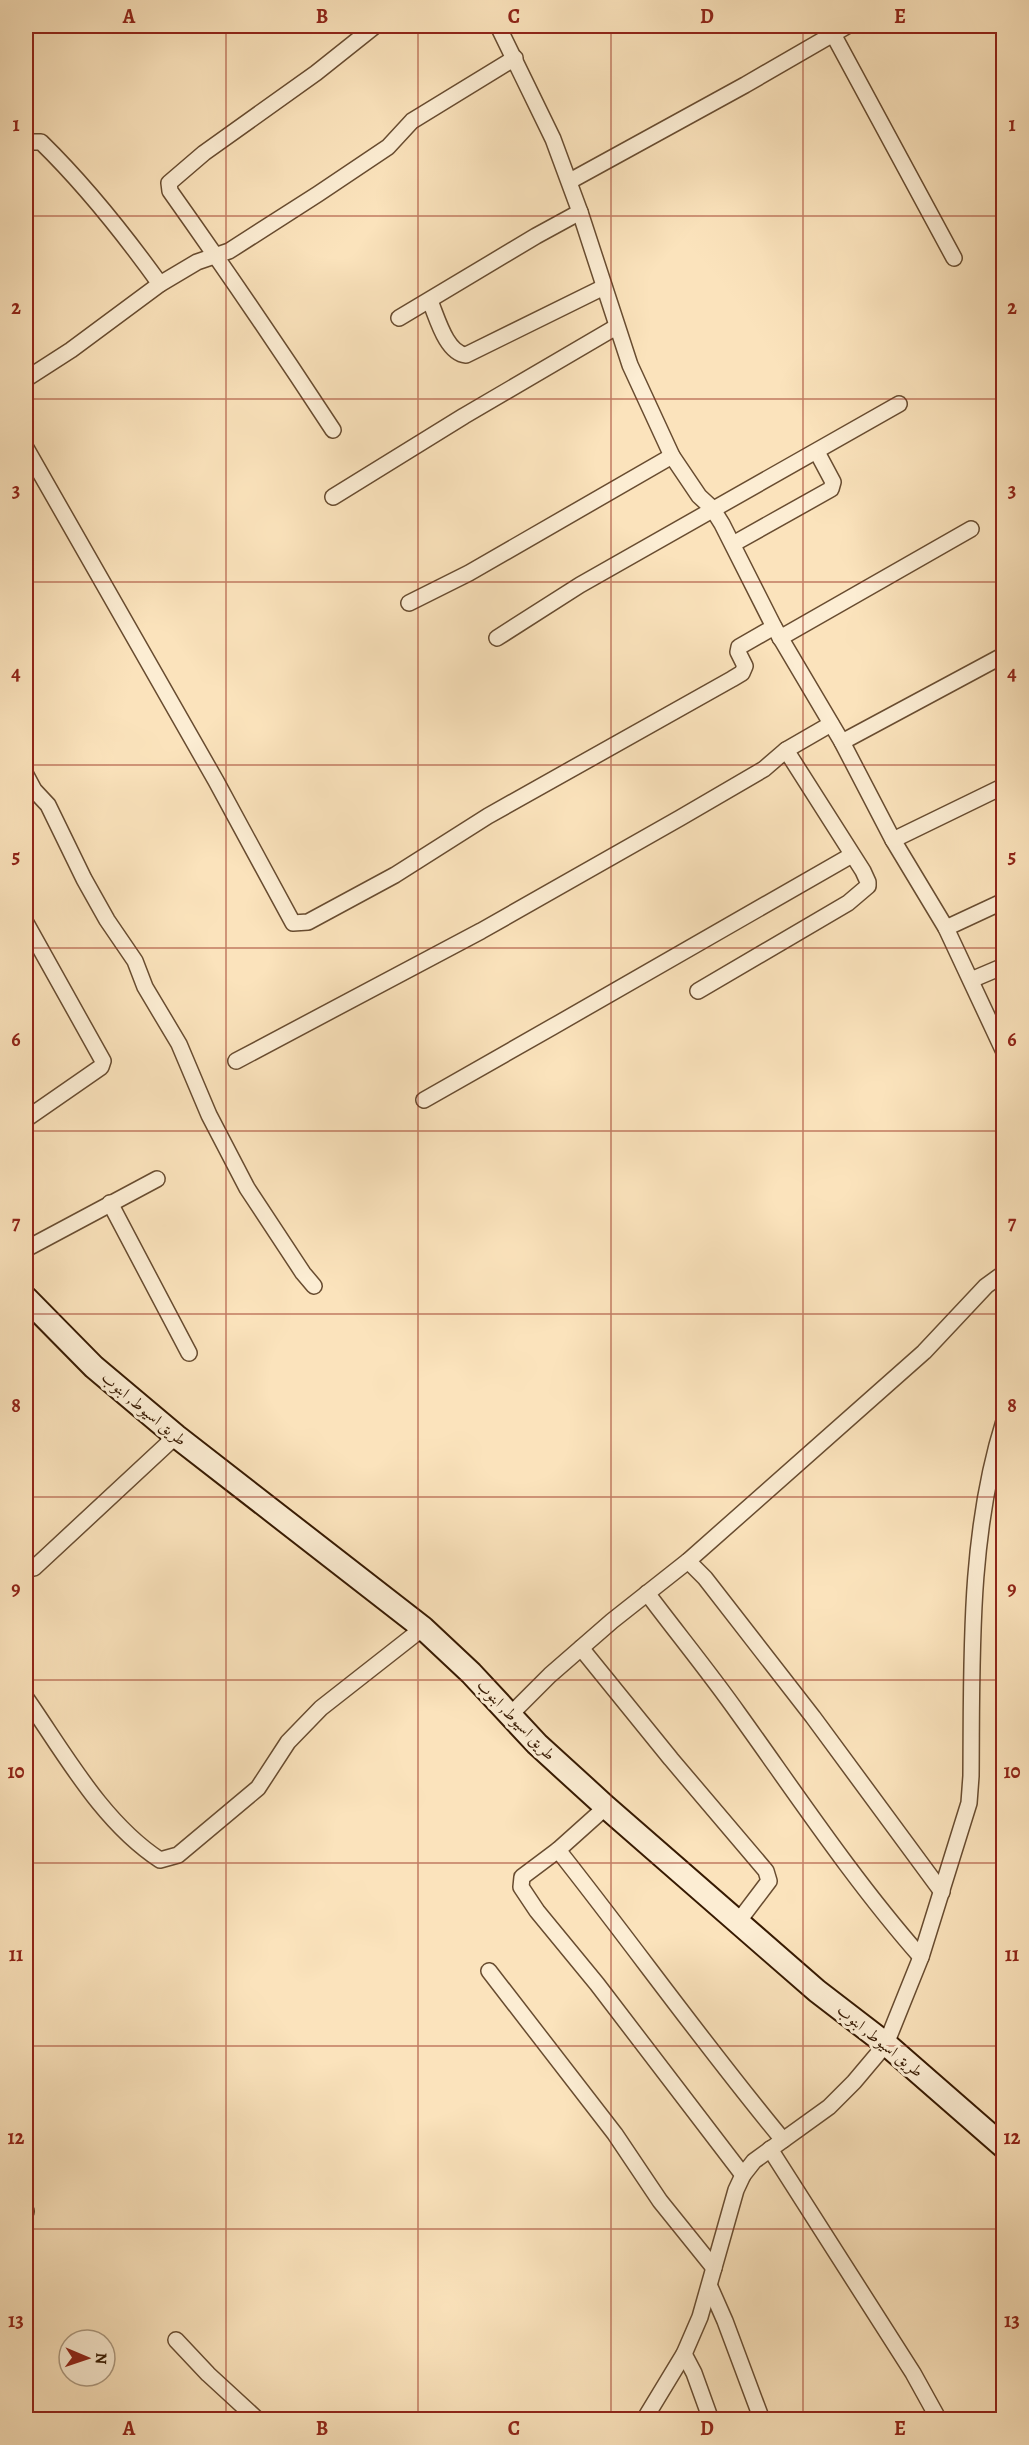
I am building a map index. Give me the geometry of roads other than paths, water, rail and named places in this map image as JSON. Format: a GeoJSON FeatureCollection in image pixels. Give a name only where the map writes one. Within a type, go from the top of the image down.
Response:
{"type":"FeatureCollection","features":[{"type":"Feature","properties":{"kind":"street"},"geometry":{"type":"LineString","coordinates":[[333,430],[216,255],[170,191],[169,183],[204,153],[316,73],[375,26]]}},
{"type":"Feature","properties":{"kind":"street"},"geometry":{"type":"LineString","coordinates":[[498,26],[553,139],[570,181],[630,365],[672,456],[699,496],[712,508],[733,544],[777,632],[842,742],[893,840],[945,928],[1004,1052]]}},
{"type":"Feature","properties":{"kind":"street"},"geometry":{"type":"LineString","coordinates":[[570,181],[745,86],[847,26]]}},
{"type":"Feature","properties":{"kind":"street"},"geometry":{"type":"LineString","coordinates":[[833,34],[954,258]]}},
{"type":"Feature","properties":{"kind":"street"},"geometry":{"type":"LineString","coordinates":[[26,379],[71,350],[160,284],[197,262],[229,251],[318,195],[388,147],[412,121],[515,58]]}},
{"type":"Feature","properties":{"kind":"street"},"geometry":{"type":"LineString","coordinates":[[26,146],[32,142],[42,142],[53,153],[94,200],[160,284]]}},
{"type":"Feature","properties":{"kind":"street"},"geometry":{"type":"LineString","coordinates":[[399,318],[580,212]]}},
{"type":"Feature","properties":{"kind":"street"},"geometry":{"type":"LineString","coordinates":[[430,301],[451,347],[460,354],[466,355],[604,287]]}},
{"type":"Feature","properties":{"kind":"street"},"geometry":{"type":"LineString","coordinates":[[333,498],[464,416],[616,327]]}},
{"type":"Feature","properties":{"kind":"street"},"geometry":{"type":"LineString","coordinates":[[497,638],[580,585],[712,508],[817,452],[899,404]]}},
{"type":"Feature","properties":{"kind":"street"},"geometry":{"type":"LineString","coordinates":[[26,448],[146,657],[293,923],[308,921],[329,912],[395,875],[512,802],[742,673],[745,666],[738,652],[742,643],[777,632],[970,529]]}},
{"type":"Feature","properties":{"kind":"street"},"geometry":{"type":"LineString","coordinates":[[733,544],[831,489],[833,482],[817,452]]}},
{"type":"Feature","properties":{"kind":"street"},"geometry":{"type":"LineString","coordinates":[[409,603],[479,567],[672,456]]}},
{"type":"Feature","properties":{"kind":"street"},"geometry":{"type":"LineString","coordinates":[[842,742],[1004,655]]}},
{"type":"Feature","properties":{"kind":"street"},"geometry":{"type":"LineString","coordinates":[[236,1061],[481,931],[764,769],[786,750],[831,724]]}},
{"type":"Feature","properties":{"kind":"street"},"geometry":{"type":"LineString","coordinates":[[698,991],[865,891],[868,882],[786,750]]}},
{"type":"Feature","properties":{"kind":"street"},"geometry":{"type":"LineString","coordinates":[[26,775],[34,790],[48,805],[89,887],[135,961],[145,987],[183,1052],[209,1115],[247,1188],[314,1286]]}},
{"type":"Feature","properties":{"kind":"street"},"geometry":{"type":"LineString","coordinates":[[893,840],[1004,786]]}},
{"type":"Feature","properties":{"kind":"street"},"geometry":{"type":"LineString","coordinates":[[423,1100],[852,855]]}},
{"type":"Feature","properties":{"kind":"street"},"geometry":{"type":"LineString","coordinates":[[945,928],[1004,902]]}},
{"type":"Feature","properties":{"kind":"street"},"geometry":{"type":"LineString","coordinates":[[26,923],[103,1061],[101,1067],[26,1119]]}},
{"type":"Feature","properties":{"kind":"street"},"geometry":{"type":"LineString","coordinates":[[971,980],[1004,966]]}},
{"type":"Feature","properties":{"kind":"street"},"geometry":{"type":"LineString","coordinates":[[26,1249],[157,1179]]}},
{"type":"Feature","properties":{"kind":"street"},"geometry":{"type":"LineString","coordinates":[[110,1203],[189,1353]]}},
{"type":"Feature","properties":{"kind":"street"},"geometry":{"type":"LineString","coordinates":[[511,1714],[550,1675],[688,1561],[924,1352],[986,1286],[1004,1273]]}},
{"type":"Feature","properties":{"kind":"street","name":"طريق اسيوط, ابنوب"},"geometry":{"type":"LineString","coordinates":[[26,1298],[94,1367],[176,1436],[423,1628],[511,1714],[537,1744],[606,1806],[817,1991],[886,2044],[1004,2147]]}},
{"type":"Feature","properties":{"kind":"street"},"geometry":{"type":"LineString","coordinates":[[644,2420],[684,2354],[700,2317],[736,2190],[743,2175],[754,2161],[829,2107],[886,2044],[921,1956],[969,1803],[975,1598],[984,1508],[994,1453],[1004,1421]]}},
{"type":"Feature","properties":{"kind":"street"},"geometry":{"type":"LineString","coordinates":[[34,1568],[176,1436]]}},
{"type":"Feature","properties":{"kind":"street"},"geometry":{"type":"LineString","coordinates":[[688,1561],[705,1578],[807,1708],[942,1892]]}},
{"type":"Feature","properties":{"kind":"street"},"geometry":{"type":"LineString","coordinates":[[647,1593],[738,1713],[769,1760],[890,1922],[921,1956]]}},
{"type":"Feature","properties":{"kind":"street"},"geometry":{"type":"LineString","coordinates":[[26,1698],[75,1773],[110,1815],[148,1853],[160,1860],[169,1859],[178,1855],[258,1788],[288,1742],[321,1708],[423,1628]]}},
{"type":"Feature","properties":{"kind":"street"},"geometry":{"type":"LineString","coordinates":[[581,1648],[766,1871],[769,1881],[738,1922]]}},
{"type":"Feature","properties":{"kind":"street"},"geometry":{"type":"LineString","coordinates":[[606,1806],[558,1850],[522,1877],[521,1887],[525,1896],[597,1984],[743,2175]]}},
{"type":"Feature","properties":{"kind":"street"},"geometry":{"type":"LineString","coordinates":[[558,1850],[616,1923],[729,2074],[776,2145],[939,2420]]}},
{"type":"Feature","properties":{"kind":"street"},"geometry":{"type":"LineString","coordinates":[[489,1971],[615,2134],[660,2201],[714,2268]]}},
{"type":"Feature","properties":{"kind":"street"},"geometry":{"type":"LineString","coordinates":[[710,2287],[725,2320],[762,2420]]}},
{"type":"Feature","properties":{"kind":"street"},"geometry":{"type":"LineString","coordinates":[[176,2340],[208,2374],[258,2420]]}},
{"type":"Feature","properties":{"kind":"street"},"geometry":{"type":"LineString","coordinates":[[684,2354],[694,2373],[711,2420]]}}]}
